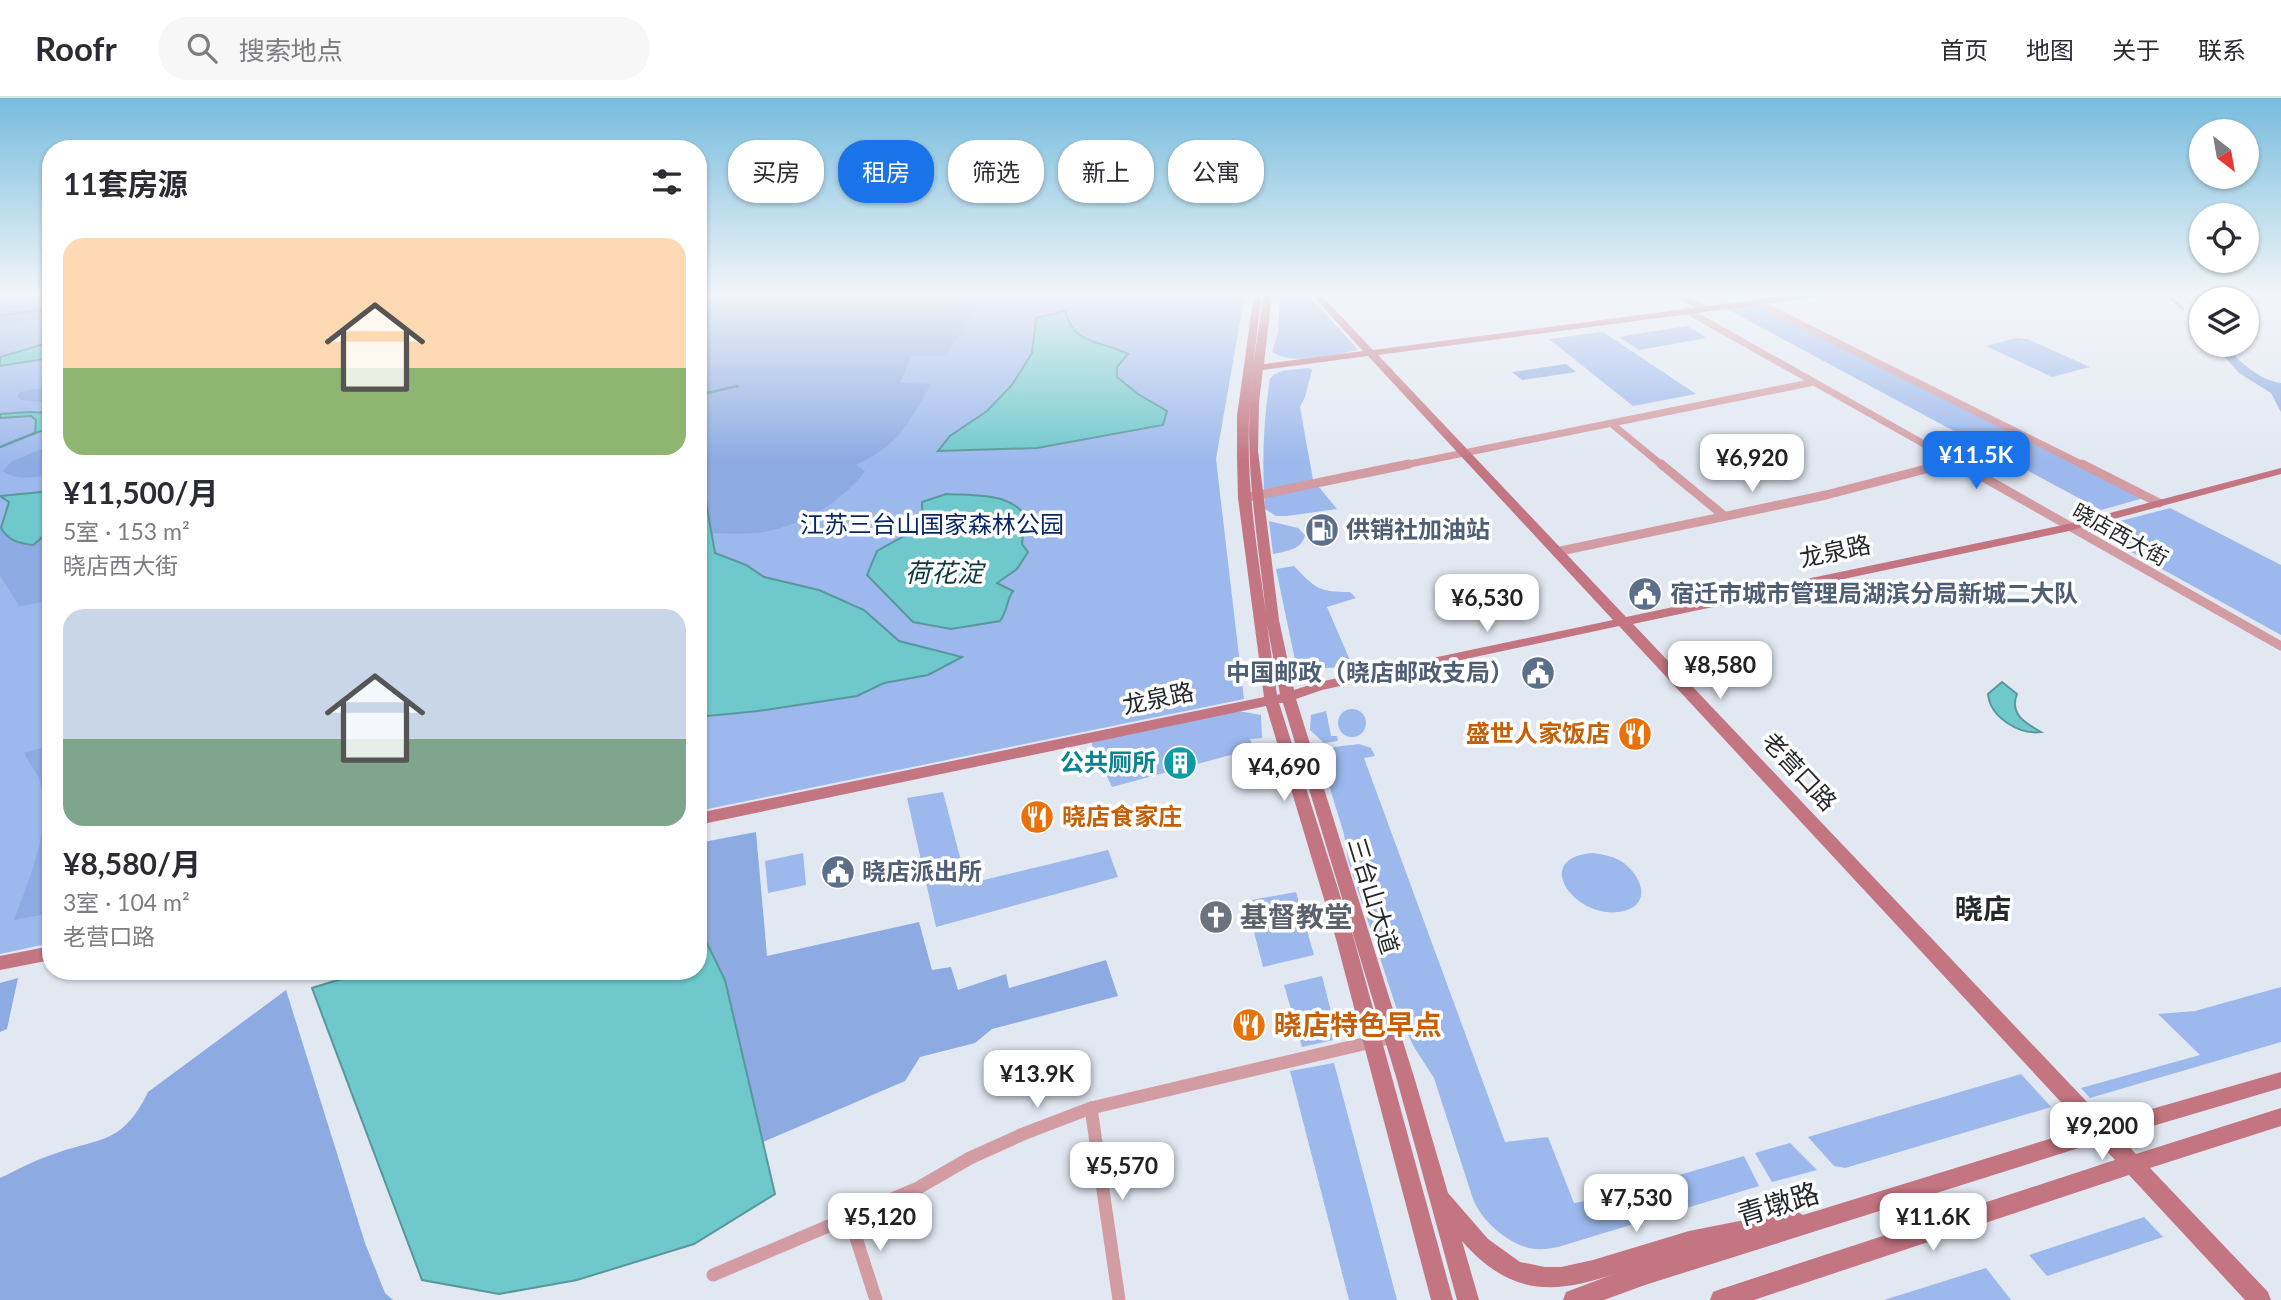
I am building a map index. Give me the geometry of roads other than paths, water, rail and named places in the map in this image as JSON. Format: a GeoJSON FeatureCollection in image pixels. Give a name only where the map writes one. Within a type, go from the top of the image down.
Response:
{"type":"FeatureCollection","features":[{"type":"Feature","properties":{"kind":"street","name":"三台山大道"},"geometry":{"type":"LineString","coordinates":[[1254,349],[1250,495],[1271,701],[1345,939],[1442,1300]]}},
{"type":"Feature","properties":{"kind":"street","name":"三台山大道"},"geometry":{"type":"LineString","coordinates":[[1252,369],[1256,349]]}},
{"type":"Feature","properties":{"kind":"street","name":"老营口路"},"geometry":{"type":"LineString","coordinates":[[1366,349],[1463,455],[2260,1300]]}},
{"type":"Feature","properties":{"kind":"street"},"geometry":{"type":"LineString","coordinates":[[1252,369],[1406,349]]}},
{"type":"Feature","properties":{"kind":"street","name":"晓店西大街"},"geometry":{"type":"LineString","coordinates":[[1755,349],[2281,646]]}},
{"type":"Feature","properties":{"kind":"street"},"geometry":{"type":"LineString","coordinates":[[1850,349],[2159,503]]}},
{"type":"Feature","properties":{"kind":"street"},"geometry":{"type":"LineString","coordinates":[[1250,495],[1613,425],[1814,382]]}},
{"type":"Feature","properties":{"kind":"street"},"geometry":{"type":"LineString","coordinates":[[1613,425],[1723,514]]}},
{"type":"Feature","properties":{"kind":"street"},"geometry":{"type":"LineString","coordinates":[[1556,552],[1723,514],[1826,495],[1955,462]]}},
{"type":"Feature","properties":{"kind":"street","name":"龙泉路"},"geometry":{"type":"LineString","coordinates":[[707,818],[1288,698],[1319,686],[2068,527],[2281,471]]}},
{"type":"Feature","properties":{"kind":"street","name":"三台山大道"},"geometry":{"type":"LineString","coordinates":[[1250,495],[1288,698],[1393,1037],[1468,1300]]}},
{"type":"Feature","properties":{"kind":"street"},"geometry":{"type":"LineString","coordinates":[[0,963],[42,955]]}},
{"type":"Feature","properties":{"kind":"street"},"geometry":{"type":"LineString","coordinates":[[713,1275],[918,1188],[970,1158],[1023,1134],[1091,1108],[1393,1037]]}},
{"type":"Feature","properties":{"kind":"street","name":"青墩路"},"geometry":{"type":"LineString","coordinates":[[1574,1300],[1645,1275],[2102,1132],[2281,1080]]}},
{"type":"Feature","properties":{"kind":"street"},"geometry":{"type":"LineString","coordinates":[[1091,1108],[1119,1300]]}},
{"type":"Feature","properties":{"kind":"street"},"geometry":{"type":"LineString","coordinates":[[1721,1300],[2131,1163],[2281,1117]]}},
{"type":"Feature","properties":{"kind":"street"},"geometry":{"type":"LineString","coordinates":[[1437,1192],[1471,1236],[1499,1262],[1530,1276],[1552,1277],[1562,1277],[1737,1230],[1852,1210]]}},
{"type":"Feature","properties":{"kind":"street"},"geometry":{"type":"LineString","coordinates":[[849,1216],[876,1300]]}},
{"type":"Feature","properties":{"kind":"water"},"geometry":{"type":"Polygon","coordinates":[[[27,349],[42,349],[42,359],[0,366],[0,357],[27,349]]]}},
{"type":"Feature","properties":{"kind":"water"},"geometry":{"type":"Polygon","coordinates":[[[1032,349],[1117,349],[1128,354],[1117,367],[1117,377],[1138,394],[1167,411],[1163,425],[1037,448],[938,451],[950,436],[987,411],[1012,385],[1032,349]]]}},
{"type":"Feature","properties":{"kind":"water"},"geometry":{"type":"Polygon","coordinates":[[[42,413],[42,431],[35,433],[36,420],[31,416],[0,418],[0,414],[42,413]]]}},
{"type":"Feature","properties":{"kind":"water"},"geometry":{"type":"Polygon","coordinates":[[[42,492],[40,540],[33,545],[7,536],[1,528],[9,502],[0,496],[42,492]]]}},
{"type":"Feature","properties":{"kind":"water","name":"荷花淀"},"geometry":{"type":"Polygon","coordinates":[[[946,494],[997,498],[1018,508],[1026,517],[1030,529],[1023,534],[1022,544],[1028,552],[1017,569],[997,583],[1013,591],[1000,621],[951,629],[913,622],[867,575],[877,551],[922,526],[922,502],[946,494]]]}},
{"type":"Feature","properties":{"kind":"water"},"geometry":{"type":"Polygon","coordinates":[[[707,508],[715,553],[746,565],[764,577],[819,590],[864,610],[899,641],[962,657],[928,675],[884,683],[857,696],[707,716],[707,508]]]}},
{"type":"Feature","properties":{"kind":"water"},"geometry":{"type":"Polygon","coordinates":[[[2002,682],[2017,694],[2015,707],[2020,717],[2041,732],[2024,731],[2015,727],[1994,710],[1988,694],[2002,682]]]}},
{"type":"Feature","properties":{"kind":"water"},"geometry":{"type":"Polygon","coordinates":[[[707,943],[725,980],[775,1194],[694,1244],[577,1280],[499,1294],[422,1280],[312,988],[338,980],[707,980],[707,943]]]}},
{"type":"Feature","properties":{"kind":"waterway"},"geometry":{"type":"LineString","coordinates":[[707,393],[738,386]]}},
{"type":"Feature","properties":{"kind":"waterway"},"geometry":{"type":"LineString","coordinates":[[0,447],[35,433]]}},
{"type":"Feature","properties":{"kind":"place","name":"供销社加油站"},"geometry":{"type":"Point","coordinates":[1322,530]}},
{"type":"Feature","properties":{"kind":"place","name":"宿迁市城市管理局湖滨分局新城二大队"},"geometry":{"type":"Point","coordinates":[1645,594]}},
{"type":"Feature","properties":{"kind":"place","name":"中国邮政（晓店邮政支局）"},"geometry":{"type":"Point","coordinates":[1538,673]}},
{"type":"Feature","properties":{"kind":"place","name":"盛世人家饭店"},"geometry":{"type":"Point","coordinates":[1635,734]}},
{"type":"Feature","properties":{"kind":"place","name":"公共厕所"},"geometry":{"type":"Point","coordinates":[1180,763]}},
{"type":"Feature","properties":{"kind":"place","name":"晓店食家庄"},"geometry":{"type":"Point","coordinates":[1037,817]}},
{"type":"Feature","properties":{"kind":"place","name":"晓店派出所"},"geometry":{"type":"Point","coordinates":[838,872]}},
{"type":"Feature","properties":{"kind":"place","name":"基督教堂"},"geometry":{"type":"Point","coordinates":[1216,917]}},
{"type":"Feature","properties":{"kind":"place","name":"晓店特色早点"},"geometry":{"type":"Point","coordinates":[1249,1025]}},
{"type":"Feature","properties":{"kind":"district","name":"晓店"},"geometry":{"type":"Point","coordinates":[1983,909]}},
{"type":"Feature","properties":{"kind":"park label","name":"江苏三台山国家森林公园"},"geometry":{"type":"Point","coordinates":[932,525]}}]}
